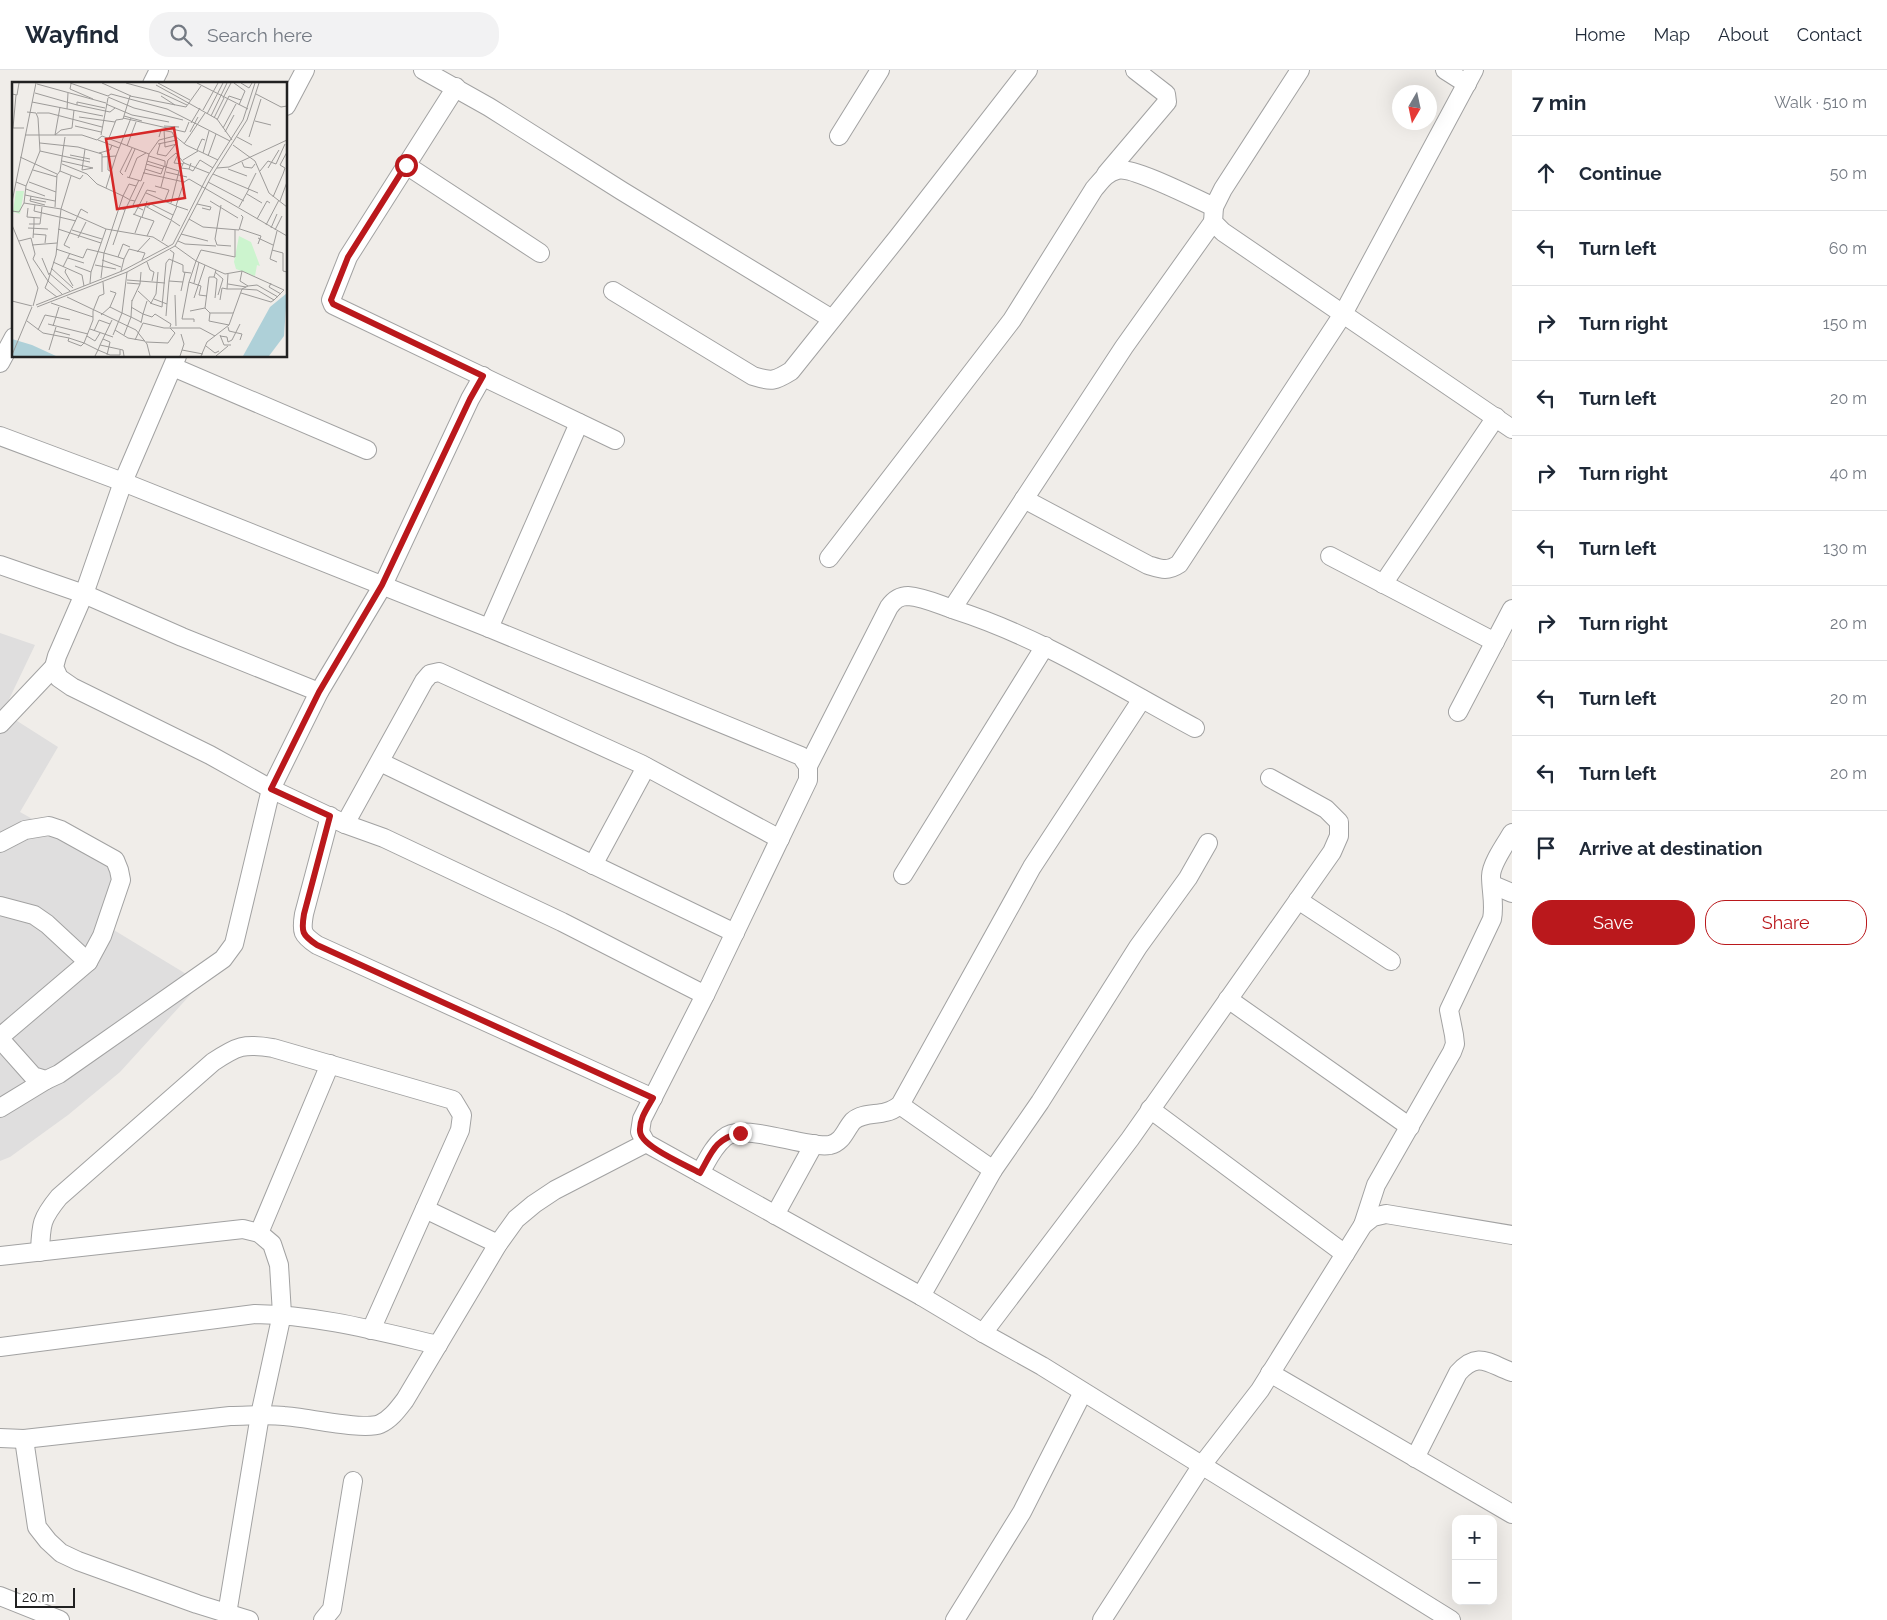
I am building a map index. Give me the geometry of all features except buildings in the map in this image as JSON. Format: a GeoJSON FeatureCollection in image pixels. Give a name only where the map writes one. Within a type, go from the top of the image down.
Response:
{"type":"FeatureCollection","features":[{"type":"Feature","properties":{"kind":"street"},"geometry":{"type":"LineString","coordinates":[[153,82],[159,70]]}},
{"type":"Feature","properties":{"kind":"street"},"geometry":{"type":"LineString","coordinates":[[288,102],[305,70]]}},
{"type":"Feature","properties":{"kind":"street"},"geometry":{"type":"LineString","coordinates":[[423,70],[456,87],[832,319]]}},
{"type":"Feature","properties":{"kind":"street"},"geometry":{"type":"LineString","coordinates":[[840,136],[880,70]]}},
{"type":"Feature","properties":{"kind":"street"},"geometry":{"type":"LineString","coordinates":[[613,291],[753,376],[766,380],[776,380],[791,370],[1028,70]]}},
{"type":"Feature","properties":{"kind":"street"},"geometry":{"type":"LineString","coordinates":[[830,558],[1012,320],[1094,189],[1167,102],[1166,94],[1135,70]]}},
{"type":"Feature","properties":{"kind":"street"},"geometry":{"type":"LineString","coordinates":[[952,609],[1214,214],[1228,181],[1300,70]]}},
{"type":"Feature","properties":{"kind":"street"},"geometry":{"type":"LineString","coordinates":[[1024,499],[1148,565],[1164,570],[1171,569],[1179,564],[1343,314],[1470,77],[1445,70]]}},
{"type":"Feature","properties":{"kind":"street"},"geometry":{"type":"LineString","coordinates":[[456,87],[348,257],[331,300],[333,304],[615,440]]}},
{"type":"Feature","properties":{"kind":"street"},"geometry":{"type":"LineString","coordinates":[[406,165],[540,252]]}},
{"type":"Feature","properties":{"kind":"street"},"geometry":{"type":"LineString","coordinates":[[1106,175],[1119,169],[1133,172],[1214,214],[1222,232],[1512,429]]}},
{"type":"Feature","properties":{"kind":"street"},"geometry":{"type":"LineString","coordinates":[[0,363],[12,341]]}},
{"type":"Feature","properties":{"kind":"street"},"geometry":{"type":"LineString","coordinates":[[0,724],[54,668],[57,656],[84,594],[123,482],[175,362],[367,450]]}},
{"type":"Feature","properties":{"kind":"street"},"geometry":{"type":"LineString","coordinates":[[0,1108],[59,1074],[223,959],[234,944],[271,789],[319,692],[382,585],[470,399],[483,376]]}},
{"type":"Feature","properties":{"kind":"street"},"geometry":{"type":"LineString","coordinates":[[1384,584],[1496,417]]}},
{"type":"Feature","properties":{"kind":"street"},"geometry":{"type":"LineString","coordinates":[[489,628],[579,423]]}},
{"type":"Feature","properties":{"kind":"street"},"geometry":{"type":"LineString","coordinates":[[0,436],[123,482],[489,628],[801,756],[808,766]]}},
{"type":"Feature","properties":{"kind":"street"},"geometry":{"type":"LineString","coordinates":[[1330,556],[1494,642]]}},
{"type":"Feature","properties":{"kind":"street"},"geometry":{"type":"LineString","coordinates":[[0,565],[84,594],[182,637],[319,692]]}},
{"type":"Feature","properties":{"kind":"street"},"geometry":{"type":"LineString","coordinates":[[1195,728],[1045,646],[989,621],[907,596],[896,598],[889,607],[808,766],[808,780],[705,995],[642,1119],[640,1132],[646,1143],[921,1296],[983,1334],[1042,1366],[1451,1620]]}},
{"type":"Feature","properties":{"kind":"street"},"geometry":{"type":"LineString","coordinates":[[1458,712],[1512,609]]}},
{"type":"Feature","properties":{"kind":"street"},"geometry":{"type":"LineString","coordinates":[[903,875],[1045,646]]}},
{"type":"Feature","properties":{"kind":"street"},"geometry":{"type":"LineString","coordinates":[[54,668],[59,678],[72,687],[210,755],[271,789],[338,820],[384,838],[553,918],[705,995]]}},
{"type":"Feature","properties":{"kind":"street"},"geometry":{"type":"LineString","coordinates":[[653,1098],[317,945],[306,938],[301,929],[304,914],[338,820],[380,762],[424,681],[430,674],[440,672],[646,767],[780,839]]}},
{"type":"Feature","properties":{"kind":"street"},"geometry":{"type":"LineString","coordinates":[[700,1173],[714,1148],[725,1136],[740,1133],[830,1145],[840,1141],[854,1120],[868,1114],[888,1112],[900,1105],[1032,867],[1142,699]]}},
{"type":"Feature","properties":{"kind":"street"},"geometry":{"type":"LineString","coordinates":[[380,762],[735,933]]}},
{"type":"Feature","properties":{"kind":"street"},"geometry":{"type":"LineString","coordinates":[[593,865],[646,767]]}},
{"type":"Feature","properties":{"kind":"street"},"geometry":{"type":"LineString","coordinates":[[983,1334],[1150,1110],[1332,852],[1339,836],[1339,822],[1326,809],[1270,778]]}},
{"type":"Feature","properties":{"kind":"street"},"geometry":{"type":"LineString","coordinates":[[0,843],[25,830],[49,826],[61,830],[115,860],[120,870],[121,880],[118,892],[102,936],[88,962],[0,1038],[33,1076],[46,1080]]}},
{"type":"Feature","properties":{"kind":"street"},"geometry":{"type":"LineString","coordinates":[[1102,1620],[1202,1466],[1242,1414],[1270,1373],[1363,1225],[1376,1185],[1452,1052],[1454,1035],[1449,1010],[1492,919],[1494,906],[1491,874],[1494,864],[1512,833]]}},
{"type":"Feature","properties":{"kind":"street"},"geometry":{"type":"LineString","coordinates":[[921,1296],[993,1170],[1040,1102],[1138,947],[1188,878],[1208,842]]}},
{"type":"Feature","properties":{"kind":"street"},"geometry":{"type":"LineString","coordinates":[[1493,885],[1512,893]]}},
{"type":"Feature","properties":{"kind":"street"},"geometry":{"type":"LineString","coordinates":[[1298,900],[1391,961]]}},
{"type":"Feature","properties":{"kind":"street"},"geometry":{"type":"LineString","coordinates":[[0,906],[34,916],[47,924],[88,962]]}},
{"type":"Feature","properties":{"kind":"street"},"geometry":{"type":"LineString","coordinates":[[1228,999],[1410,1127]]}},
{"type":"Feature","properties":{"kind":"street"},"geometry":{"type":"LineString","coordinates":[[40,1252],[41,1230],[45,1214],[58,1197],[213,1062],[233,1049],[252,1044],[266,1046],[453,1100],[462,1115],[460,1130],[371,1330]]}},
{"type":"Feature","properties":{"kind":"street"},"geometry":{"type":"LineString","coordinates":[[259,1233],[330,1064]]}},
{"type":"Feature","properties":{"kind":"street"},"geometry":{"type":"LineString","coordinates":[[900,1105],[993,1170]]}},
{"type":"Feature","properties":{"kind":"street"},"geometry":{"type":"LineString","coordinates":[[1150,1110],[1345,1254]]}},
{"type":"Feature","properties":{"kind":"street"},"geometry":{"type":"LineString","coordinates":[[0,1438],[24,1439],[230,1416],[283,1416],[362,1426],[379,1425],[393,1416],[405,1400],[498,1244],[516,1220],[534,1204],[555,1190],[646,1143]]}},
{"type":"Feature","properties":{"kind":"street"},"geometry":{"type":"LineString","coordinates":[[775,1214],[814,1144]]}},
{"type":"Feature","properties":{"kind":"street"},"geometry":{"type":"LineString","coordinates":[[425,1209],[498,1244]]}},
{"type":"Feature","properties":{"kind":"street"},"geometry":{"type":"LineString","coordinates":[[1363,1225],[1373,1217],[1386,1214],[1512,1235]]}},
{"type":"Feature","properties":{"kind":"street"},"geometry":{"type":"LineString","coordinates":[[0,1256],[243,1229],[259,1233],[272,1244],[279,1265],[282,1314],[260,1415],[227,1614]]}},
{"type":"Feature","properties":{"kind":"street"},"geometry":{"type":"LineString","coordinates":[[0,1346],[255,1314],[282,1314],[315,1318],[438,1345]]}},
{"type":"Feature","properties":{"kind":"street"},"geometry":{"type":"LineString","coordinates":[[1415,1458],[1458,1373],[1466,1364],[1477,1360],[1492,1363],[1512,1372]]}},
{"type":"Feature","properties":{"kind":"street"},"geometry":{"type":"LineString","coordinates":[[1270,1373],[1512,1514]]}},
{"type":"Feature","properties":{"kind":"street"},"geometry":{"type":"LineString","coordinates":[[955,1620],[1022,1512],[1083,1392]]}},
{"type":"Feature","properties":{"kind":"street"},"geometry":{"type":"LineString","coordinates":[[24,1439],[37,1527],[48,1542],[61,1553],[78,1561],[227,1614],[249,1620]]}},
{"type":"Feature","properties":{"kind":"street"},"geometry":{"type":"LineString","coordinates":[[323,1620],[332,1609],[353,1481]]}},
{"type":"Feature","properties":{"kind":"street"},"geometry":{"type":"LineString","coordinates":[[0,1596],[60,1620]]}},
{"type":"Feature","properties":{"kind":"shaded area"},"geometry":{"type":"Polygon","coordinates":[[[0,633],[35,645],[3,712],[58,747],[20,812],[116,866],[99,921],[201,983],[120,1072],[68,1115],[10,1157],[0,1161],[0,633]]]}},
{"type":"Feature","properties":{"kind":"route"},"geometry":{"type":"LineString","coordinates":[[406,165],[348,257],[331,300],[333,304],[483,376],[470,399],[382,585],[319,692],[271,789],[330,816],[301,929],[306,938],[317,945],[653,1098],[642,1119],[640,1132],[646,1143],[700,1173],[714,1148],[725,1136],[740,1133]]}}]}
